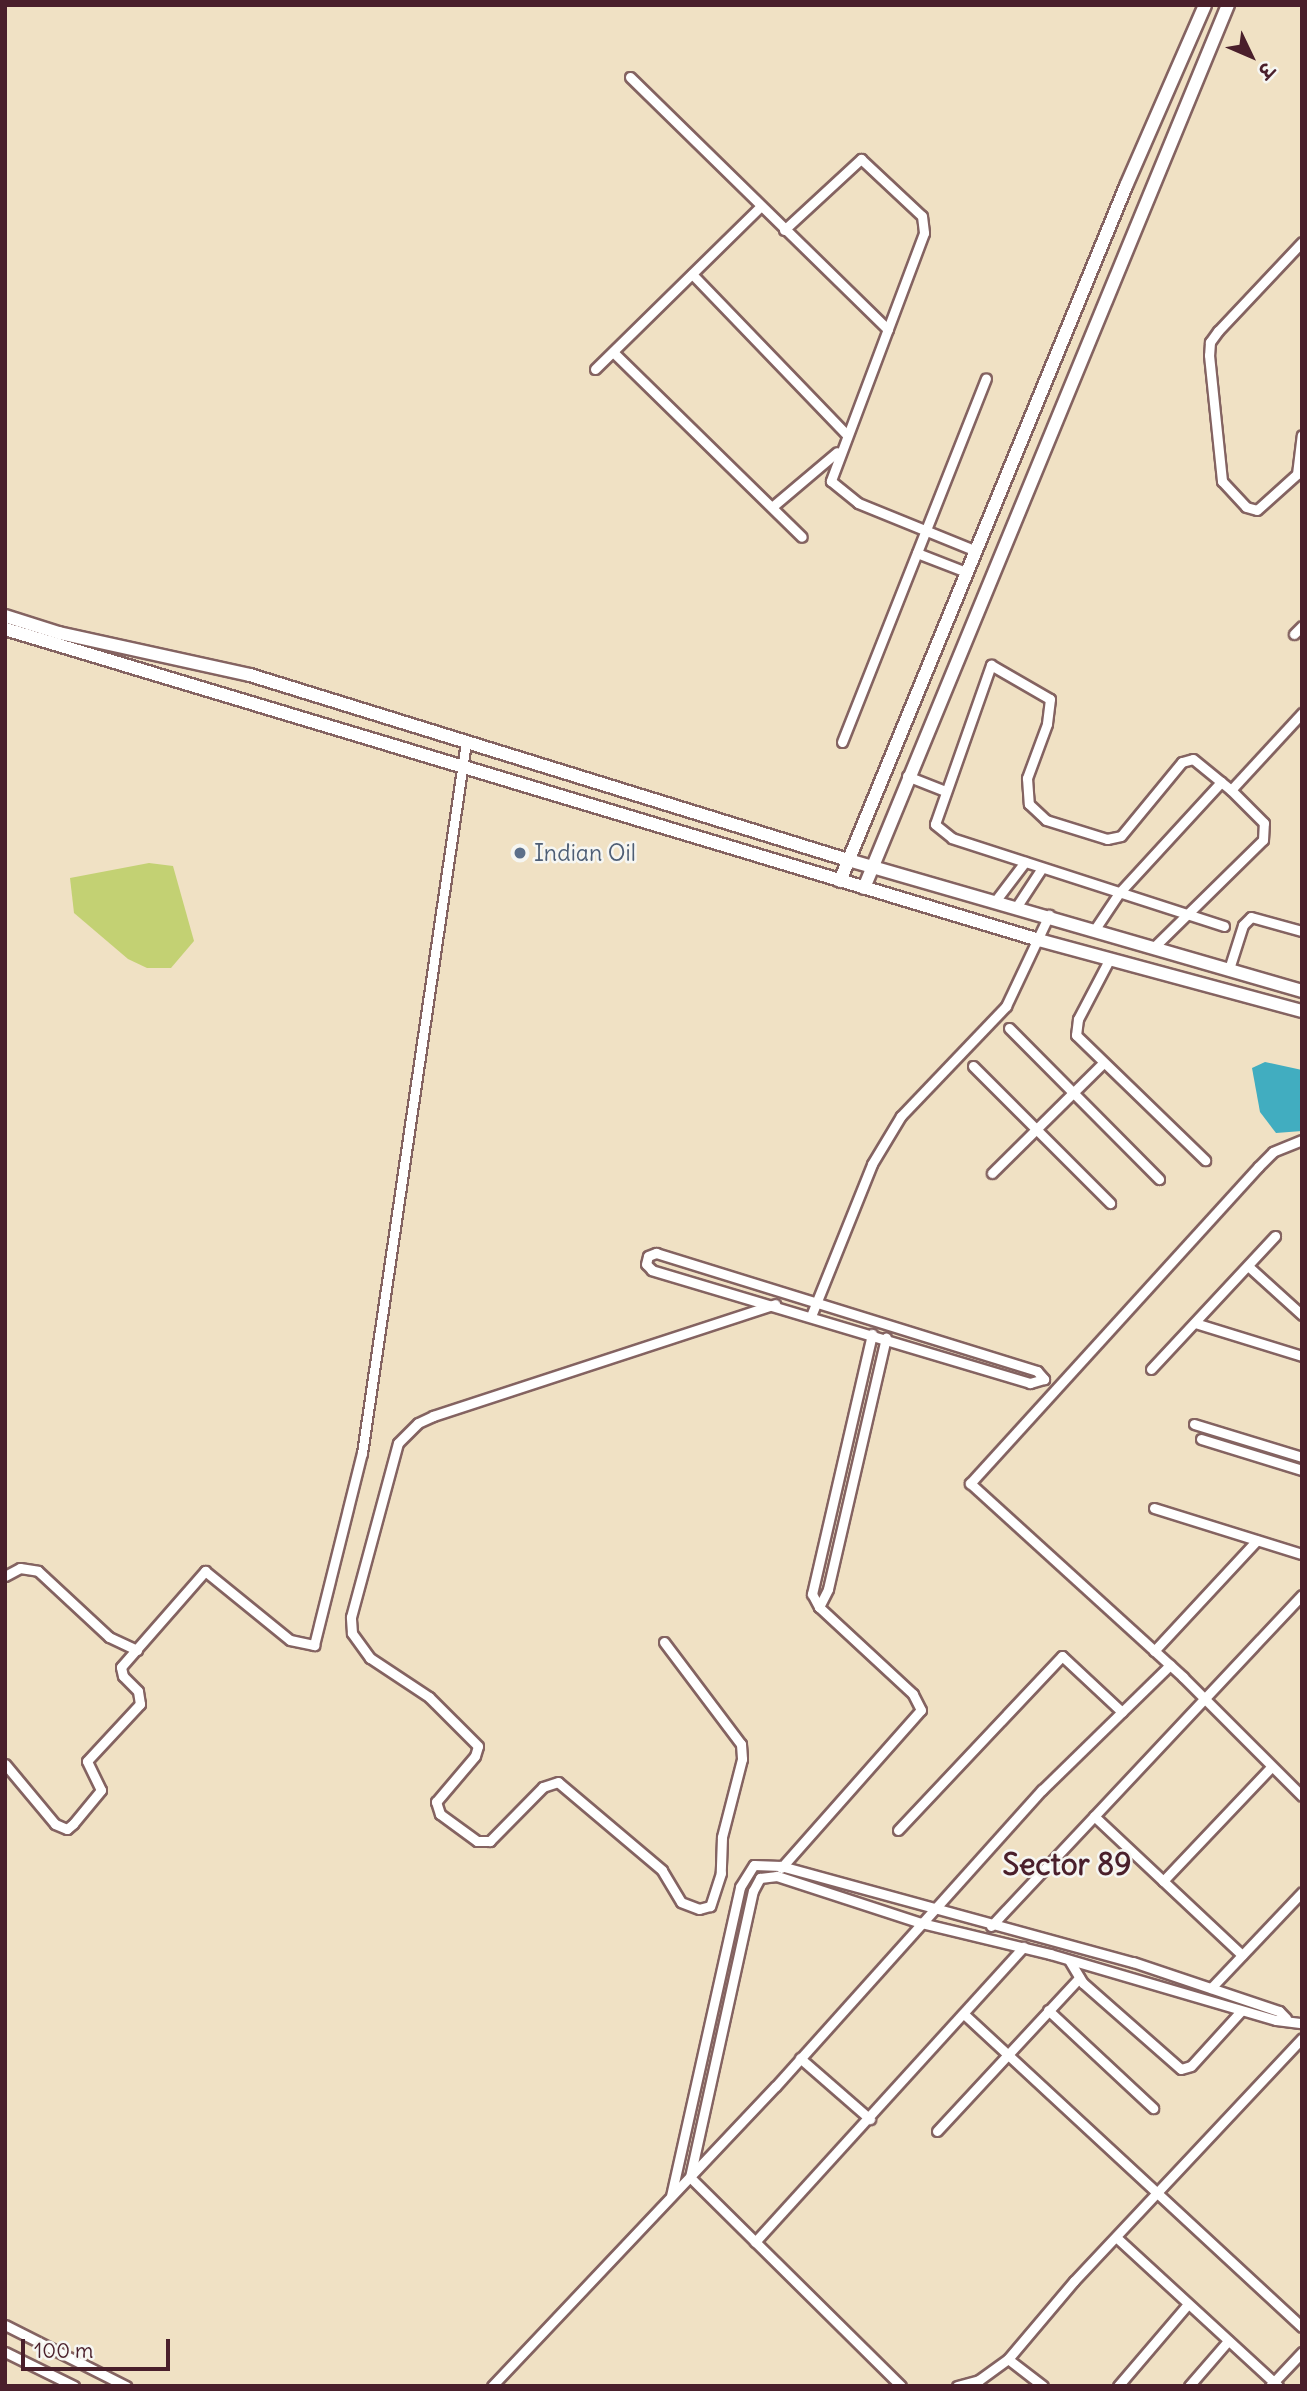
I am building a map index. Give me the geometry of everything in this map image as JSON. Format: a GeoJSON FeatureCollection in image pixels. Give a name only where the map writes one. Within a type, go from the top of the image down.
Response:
{"type":"FeatureCollection","features":[{"type":"Feature","properties":{"kind":"street"},"geometry":{"type":"LineString","coordinates":[[840,881],[966,572],[1205,5]]}},
{"type":"Feature","properties":{"kind":"street"},"geometry":{"type":"LineString","coordinates":[[864,888],[870,866],[907,776],[1228,5]]}},
{"type":"Feature","properties":{"kind":"street"},"geometry":{"type":"LineString","coordinates":[[630,77],[888,330]]}},
{"type":"Feature","properties":{"kind":"street"},"geometry":{"type":"LineString","coordinates":[[784,230],[855,162],[868,162],[925,223],[888,330],[831,473],[835,489],[858,503],[976,551]]}},
{"type":"Feature","properties":{"kind":"street"},"geometry":{"type":"LineString","coordinates":[[595,369],[760,207]]}},
{"type":"Feature","properties":{"kind":"street"},"geometry":{"type":"LineString","coordinates":[[1302,242],[1218,331],[1210,342],[1209,355],[1222,481],[1245,507],[1257,510],[1297,474],[1302,435]]}},
{"type":"Feature","properties":{"kind":"street"},"geometry":{"type":"LineString","coordinates":[[692,274],[846,434]]}},
{"type":"Feature","properties":{"kind":"street"},"geometry":{"type":"LineString","coordinates":[[613,352],[802,537]]}},
{"type":"Feature","properties":{"kind":"street"},"geometry":{"type":"LineString","coordinates":[[842,742],[986,378]]}},
{"type":"Feature","properties":{"kind":"street"},"geometry":{"type":"LineString","coordinates":[[772,507],[839,451]]}},
{"type":"Feature","properties":{"kind":"street"},"geometry":{"type":"LineString","coordinates":[[917,553],[966,572]]}},
{"type":"Feature","properties":{"kind":"street"},"geometry":{"type":"LineString","coordinates":[[5,616],[59,633],[250,675],[848,860],[1049,915],[1302,991]]}},
{"type":"Feature","properties":{"kind":"street"},"geometry":{"type":"LineString","coordinates":[[1294,634],[1302,626]]}},
{"type":"Feature","properties":{"kind":"street"},"geometry":{"type":"LineString","coordinates":[[5,629],[1039,940],[1302,1011]]}},
{"type":"Feature","properties":{"kind":"street"},"geometry":{"type":"LineString","coordinates":[[1155,946],[1188,916],[1255,849],[1266,831],[1264,822],[1193,759],[1182,762],[1121,836],[1107,839],[1046,820],[1029,804],[1027,778],[1047,724],[1050,699],[995,664],[988,669],[935,824],[942,834],[1188,916],[1224,926]]}},
{"type":"Feature","properties":{"kind":"street"},"geometry":{"type":"LineString","coordinates":[[1231,790],[1302,713]]}},
{"type":"Feature","properties":{"kind":"street"},"geometry":{"type":"LineString","coordinates":[[5,1764],[55,1824],[67,1829],[73,1824],[102,1790],[87,1761],[140,1704],[138,1691],[120,1669],[205,1571],[280,1633],[299,1644],[314,1646],[362,1453],[468,743]]}},
{"type":"Feature","properties":{"kind":"street"},"geometry":{"type":"LineString","coordinates":[[907,776],[945,792]]}},
{"type":"Feature","properties":{"kind":"street"},"geometry":{"type":"LineString","coordinates":[[1095,929],[1119,893],[1221,782]]}},
{"type":"Feature","properties":{"kind":"street"},"geometry":{"type":"LineString","coordinates":[[996,900],[1025,862]]}},
{"type":"Feature","properties":{"kind":"street"},"geometry":{"type":"LineString","coordinates":[[1017,906],[1042,868]]}},
{"type":"Feature","properties":{"kind":"street"},"geometry":{"type":"LineString","coordinates":[[811,1316],[860,1190],[895,1126],[1006,1006],[1049,915]]}},
{"type":"Feature","properties":{"kind":"street"},"geometry":{"type":"LineString","coordinates":[[1229,970],[1243,925],[1251,916],[1302,931]]}},
{"type":"Feature","properties":{"kind":"street"},"geometry":{"type":"LineString","coordinates":[[1109,960],[1078,1019],[1076,1035],[1102,1064],[1205,1160]]}},
{"type":"Feature","properties":{"kind":"street"},"geometry":{"type":"LineString","coordinates":[[1009,1028],[1159,1179]]}},
{"type":"Feature","properties":{"kind":"street"},"geometry":{"type":"LineString","coordinates":[[992,1173],[1102,1064]]}},
{"type":"Feature","properties":{"kind":"street"},"geometry":{"type":"LineString","coordinates":[[974,1066],[1110,1203]]}},
{"type":"Feature","properties":{"kind":"street"},"geometry":{"type":"LineString","coordinates":[[1302,1140],[1273,1152],[971,1478],[971,1488],[1170,1665],[1302,1796]]}},
{"type":"Feature","properties":{"kind":"street"},"geometry":{"type":"LineString","coordinates":[[1151,1369],[1275,1236]]}},
{"type":"Feature","properties":{"kind":"street"},"geometry":{"type":"LineString","coordinates":[[656,1254],[817,1303],[874,1324],[1037,1371],[1044,1379],[1030,1383],[886,1342],[775,1304],[652,1269],[647,1259],[656,1254]]}},
{"type":"Feature","properties":{"kind":"street"},"geometry":{"type":"LineString","coordinates":[[1248,1266],[1302,1315]]}},
{"type":"Feature","properties":{"kind":"street"},"geometry":{"type":"LineString","coordinates":[[664,1642],[741,1744],[742,1759],[722,1837],[721,1873],[710,1906],[699,1909],[681,1902],[662,1870],[558,1782],[543,1787],[490,1841],[477,1840],[440,1814],[436,1802],[475,1756],[478,1746],[429,1697],[370,1658],[352,1633],[361,1577],[398,1443],[418,1423],[433,1416],[775,1304]]}},
{"type":"Feature","properties":{"kind":"street"},"geometry":{"type":"LineString","coordinates":[[1195,1323],[1302,1356]]}},
{"type":"Feature","properties":{"kind":"street"},"geometry":{"type":"LineString","coordinates":[[777,1876],[781,1866],[921,1710],[913,1694],[819,1607],[813,1587],[874,1324]]}},
{"type":"Feature","properties":{"kind":"street"},"geometry":{"type":"LineString","coordinates":[[819,1607],[828,1589],[888,1328]]}},
{"type":"Feature","properties":{"kind":"street"},"geometry":{"type":"LineString","coordinates":[[1194,1424],[1302,1457]]}},
{"type":"Feature","properties":{"kind":"street"},"geometry":{"type":"LineString","coordinates":[[1201,1439],[1302,1470]]}},
{"type":"Feature","properties":{"kind":"street"},"geometry":{"type":"LineString","coordinates":[[1154,1508],[1302,1554]]}},
{"type":"Feature","properties":{"kind":"street"},"geometry":{"type":"LineString","coordinates":[[1154,1651],[1257,1540]]}},
{"type":"Feature","properties":{"kind":"street"},"geometry":{"type":"LineString","coordinates":[[5,1576],[20,1567],[38,1571],[110,1637],[137,1650]]}},
{"type":"Feature","properties":{"kind":"street"},"geometry":{"type":"LineString","coordinates":[[990,1926],[1302,1595]]}},
{"type":"Feature","properties":{"kind":"street"},"geometry":{"type":"LineString","coordinates":[[898,1830],[1062,1656],[1122,1712]]}},
{"type":"Feature","properties":{"kind":"street"},"geometry":{"type":"LineString","coordinates":[[492,2386],[800,2058],[931,1909],[1170,1665]]}},
{"type":"Feature","properties":{"kind":"street"},"geometry":{"type":"LineString","coordinates":[[1163,1881],[1271,1767]]}},
{"type":"Feature","properties":{"kind":"street"},"geometry":{"type":"LineString","coordinates":[[1094,1816],[1242,1955]]}},
{"type":"Feature","properties":{"kind":"street"},"geometry":{"type":"LineString","coordinates":[[671,2196],[740,1887],[751,1868],[763,1863],[990,1926],[1133,1962],[1279,2011],[1286,2018],[1302,2023]]}},
{"type":"Feature","properties":{"kind":"street"},"geometry":{"type":"LineString","coordinates":[[751,1868],[760,1878]]}},
{"type":"Feature","properties":{"kind":"street"},"geometry":{"type":"LineString","coordinates":[[760,1878],[777,1876],[921,1923],[1023,1947],[1276,2021],[1286,2018]]}},
{"type":"Feature","properties":{"kind":"street"},"geometry":{"type":"LineString","coordinates":[[690,2177],[753,1891],[760,1878]]}},
{"type":"Feature","properties":{"kind":"street"},"geometry":{"type":"LineString","coordinates":[[1211,1988],[1302,1892]]}},
{"type":"Feature","properties":{"kind":"street"},"geometry":{"type":"LineString","coordinates":[[755,2242],[965,2015],[1023,1947]]}},
{"type":"Feature","properties":{"kind":"street"},"geometry":{"type":"LineString","coordinates":[[1069,1960],[1079,1978],[1181,2069],[1191,2066],[1241,2011]]}},
{"type":"Feature","properties":{"kind":"street"},"geometry":{"type":"LineString","coordinates":[[937,2131],[1079,1978]]}},
{"type":"Feature","properties":{"kind":"street"},"geometry":{"type":"LineString","coordinates":[[1048,2010],[1153,2108]]}},
{"type":"Feature","properties":{"kind":"street"},"geometry":{"type":"LineString","coordinates":[[965,2015],[1302,2327]]}},
{"type":"Feature","properties":{"kind":"street"},"geometry":{"type":"LineString","coordinates":[[957,2386],[979,2380],[1008,2359],[1116,2237],[1302,2038]]}},
{"type":"Feature","properties":{"kind":"street"},"geometry":{"type":"LineString","coordinates":[[800,2058],[870,2119]]}},
{"type":"Feature","properties":{"kind":"street"},"geometry":{"type":"LineString","coordinates":[[690,2177],[901,2386]]}},
{"type":"Feature","properties":{"kind":"street"},"geometry":{"type":"LineString","coordinates":[[1116,2237],[1274,2385],[1302,2352]]}},
{"type":"Feature","properties":{"kind":"street"},"geometry":{"type":"LineString","coordinates":[[1118,2386],[1188,2304]]}},
{"type":"Feature","properties":{"kind":"street"},"geometry":{"type":"LineString","coordinates":[[5,2325],[125,2386]]}},
{"type":"Feature","properties":{"kind":"street"},"geometry":{"type":"LineString","coordinates":[[1189,2386],[1228,2341]]}},
{"type":"Feature","properties":{"kind":"street"},"geometry":{"type":"LineString","coordinates":[[5,2352],[74,2386]]}},
{"type":"Feature","properties":{"kind":"street"},"geometry":{"type":"LineString","coordinates":[[1008,2359],[1043,2386]]}},
{"type":"Feature","properties":{"kind":"green space"},"geometry":{"type":"Polygon","coordinates":[[[149,863],[173,866],[194,941],[171,968],[147,968],[128,959],[74,913],[70,878],[149,863]]]}},
{"type":"Feature","properties":{"kind":"water"},"geometry":{"type":"Polygon","coordinates":[[[1265,1062],[1302,1070],[1302,1131],[1276,1133],[1260,1112],[1252,1068],[1265,1062]]]}},
{"type":"Feature","properties":{"kind":"place","name":"Indian Oil"},"geometry":{"type":"Point","coordinates":[520,853]}},
{"type":"Feature","properties":{"kind":"district","name":"Sector 89"},"geometry":{"type":"Point","coordinates":[1067,1864]}}]}
